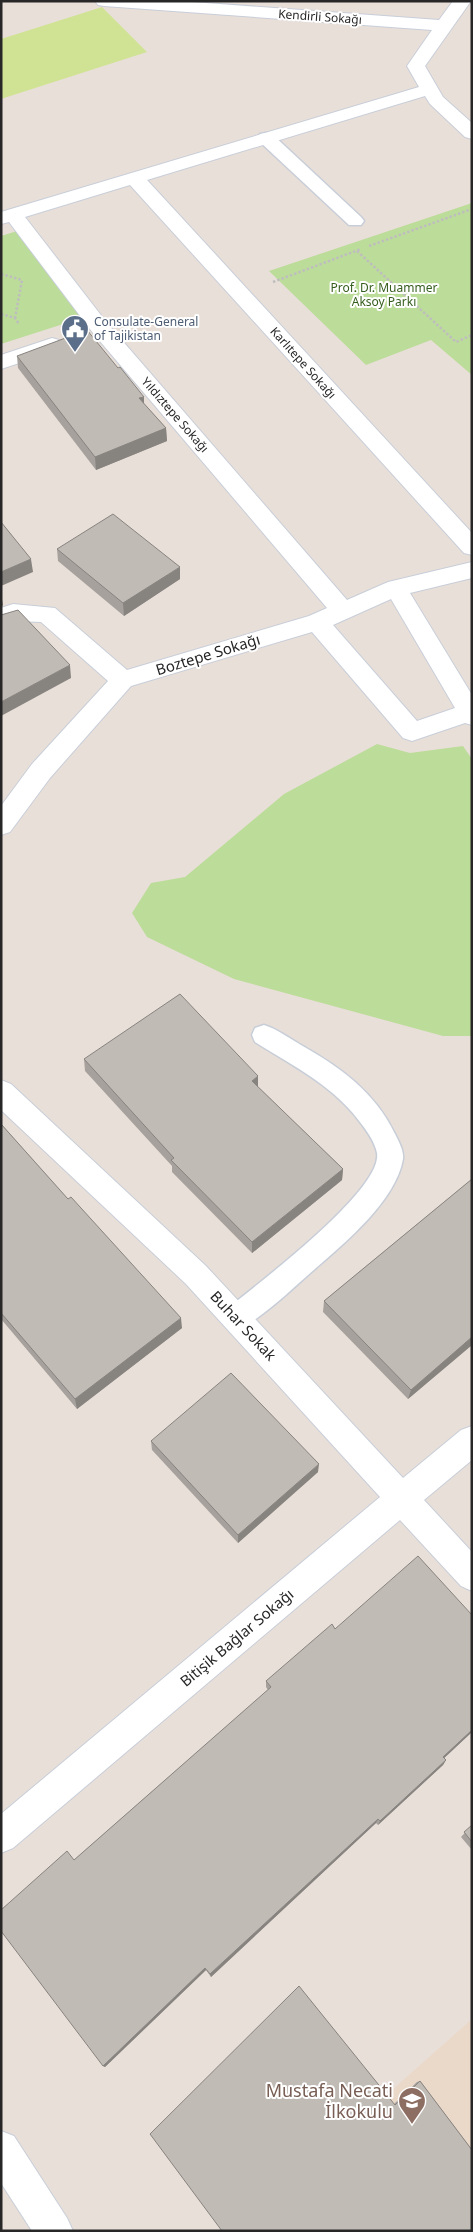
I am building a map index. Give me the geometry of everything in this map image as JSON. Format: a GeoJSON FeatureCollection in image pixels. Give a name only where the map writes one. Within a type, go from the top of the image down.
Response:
{"type":"FeatureCollection","features":[{"type":"Feature","properties":{"kind":"street","name":"Kendirli Sokağı"},"geometry":{"type":"LineString","coordinates":[[104,1],[445,26]]}},
{"type":"Feature","properties":{"kind":"street"},"geometry":{"type":"LineString","coordinates":[[462,1],[416,66],[436,100],[472,133]]}},
{"type":"Feature","properties":{"kind":"street"},"geometry":{"type":"LineString","coordinates":[[7,216],[430,89]]}},
{"type":"Feature","properties":{"kind":"street","name":"Karlıtepe Sokağı"},"geometry":{"type":"LineString","coordinates":[[134,179],[472,547]]}},
{"type":"Feature","properties":{"kind":"street","name":"Yıldıztepe Sokağı"},"geometry":{"type":"LineString","coordinates":[[7,216],[85,333],[343,611]]}},
{"type":"Feature","properties":{"kind":"street"},"geometry":{"type":"LineString","coordinates":[[1,362],[85,333]]}},
{"type":"Feature","properties":{"kind":"street","name":"Boztepe Sokağı"},"geometry":{"type":"LineString","coordinates":[[123,680],[317,622],[396,588],[472,570]]}},
{"type":"Feature","properties":{"kind":"street"},"geometry":{"type":"LineString","coordinates":[[317,622],[412,732],[471,713],[396,588]]}},
{"type":"Feature","properties":{"kind":"street"},"geometry":{"type":"LineString","coordinates":[[1,618],[13,612],[47,614],[123,680],[41,771],[1,825]]}},
{"type":"Feature","properties":{"kind":"street","name":"Buhar Sokak"},"geometry":{"type":"LineString","coordinates":[[1,1092],[196,1275],[472,1575]]}},
{"type":"Feature","properties":{"kind":"street","name":"Bitişik Bağlar Sokağı"},"geometry":{"type":"LineString","coordinates":[[1,1836],[472,1440]]}},
{"type":"Feature","properties":{"kind":"street"},"geometry":{"type":"LineString","coordinates":[[1,2149],[54,2231]]}},
{"type":"Feature","properties":{"kind":"lane"},"geometry":{"type":"LineString","coordinates":[[266,138],[356,221]]}},
{"type":"Feature","properties":{"kind":"lane"},"geometry":{"type":"LineString","coordinates":[[236,1318],[345,1226],[362,1209],[380,1185],[390,1159],[386,1142],[350,1092],[306,1059],[264,1035]]}},
{"type":"Feature","properties":{"kind":"path"},"geometry":{"type":"LineString","coordinates":[[240,294],[472,209]]}},
{"type":"Feature","properties":{"kind":"path"},"geometry":{"type":"LineString","coordinates":[[357,251],[456,342],[472,335]]}},
{"type":"Feature","properties":{"kind":"path"},"geometry":{"type":"LineString","coordinates":[[1,274],[22,280],[15,318]]}},
{"type":"Feature","properties":{"kind":"shaded area","name":"Mustafa Necati İlkokulu"},"geometry":{"type":"Polygon","coordinates":[[[472,2019],[472,2231],[233,2231],[472,2019]]]}},
{"type":"Feature","properties":{"kind":"green space"},"geometry":{"type":"Polygon","coordinates":[[[102,7],[147,52],[1,99],[1,39],[102,7]]]}},
{"type":"Feature","properties":{"kind":"green space","name":"Prof. Dr. Muammer Aksoy Parkı"},"geometry":{"type":"Polygon","coordinates":[[[472,203],[472,375],[431,340],[366,365],[269,271],[472,203]]]}},
{"type":"Feature","properties":{"kind":"green space"},"geometry":{"type":"Polygon","coordinates":[[[17,231],[82,318],[1,344],[1,236],[17,231]]]}},
{"type":"Feature","properties":{"kind":"green space"},"geometry":{"type":"Polygon","coordinates":[[[377,744],[410,753],[463,746],[472,759],[472,1036],[443,1036],[234,979],[147,937],[132,913],[151,883],[185,877],[284,794],[377,744]]]}},
{"type":"Feature","properties":{"kind":"building"},"geometry":{"type":"Polygon","coordinates":[[[87,330],[118,368],[120,367],[144,397],[139,398],[166,428],[95,457],[17,356],[87,330]]]}},
{"type":"Feature","properties":{"kind":"building"},"geometry":{"type":"Polygon","coordinates":[[[113,514],[180,567],[123,603],[57,549],[113,514]]]}},
{"type":"Feature","properties":{"kind":"building"},"geometry":{"type":"Polygon","coordinates":[[[1,522],[31,559],[1,572],[1,522]]]}},
{"type":"Feature","properties":{"kind":"building"},"geometry":{"type":"Polygon","coordinates":[[[18,610],[70,665],[1,702],[1,615],[18,610]]]}},
{"type":"Feature","properties":{"kind":"building"},"geometry":{"type":"Polygon","coordinates":[[[180,994],[258,1076],[252,1081],[343,1169],[252,1242],[171,1160],[174,1158],[84,1059],[180,994]]]}},
{"type":"Feature","properties":{"kind":"building"},"geometry":{"type":"Polygon","coordinates":[[[1,1124],[68,1199],[71,1197],[181,1318],[75,1399],[1,1313],[1,1124]]]}},
{"type":"Feature","properties":{"kind":"building"},"geometry":{"type":"Polygon","coordinates":[[[472,1179],[472,1337],[411,1390],[324,1301],[472,1179]]]}},
{"type":"Feature","properties":{"kind":"building"},"geometry":{"type":"Polygon","coordinates":[[[231,1373],[319,1464],[238,1535],[151,1441],[231,1373]]]}},
{"type":"Feature","properties":{"kind":"building"},"geometry":{"type":"Polygon","coordinates":[[[418,1556],[472,1615],[472,1730],[443,1757],[446,1760],[380,1821],[378,1819],[210,1974],[205,1968],[103,2066],[1,1931],[1,1910],[67,1851],[74,1860],[271,1687],[266,1681],[332,1624],[335,1629],[418,1556]]]}},
{"type":"Feature","properties":{"kind":"building"},"geometry":{"type":"Polygon","coordinates":[[[472,1825],[472,1842],[464,1832],[472,1825]]]}},
{"type":"Feature","properties":{"kind":"building"},"geometry":{"type":"Polygon","coordinates":[[[299,1986],[395,2105],[420,2081],[472,2150],[472,2231],[222,2231],[150,2134],[299,1986]]]}},
{"type":"Feature","properties":{"kind":"place","name":"Consulate-General of Tajikistan"},"geometry":{"type":"Point","coordinates":[75,353]}},
{"type":"Feature","properties":{"kind":"place","name":"Mustafa Necati İlkokulu"},"geometry":{"type":"Point","coordinates":[412,2125]}}]}
